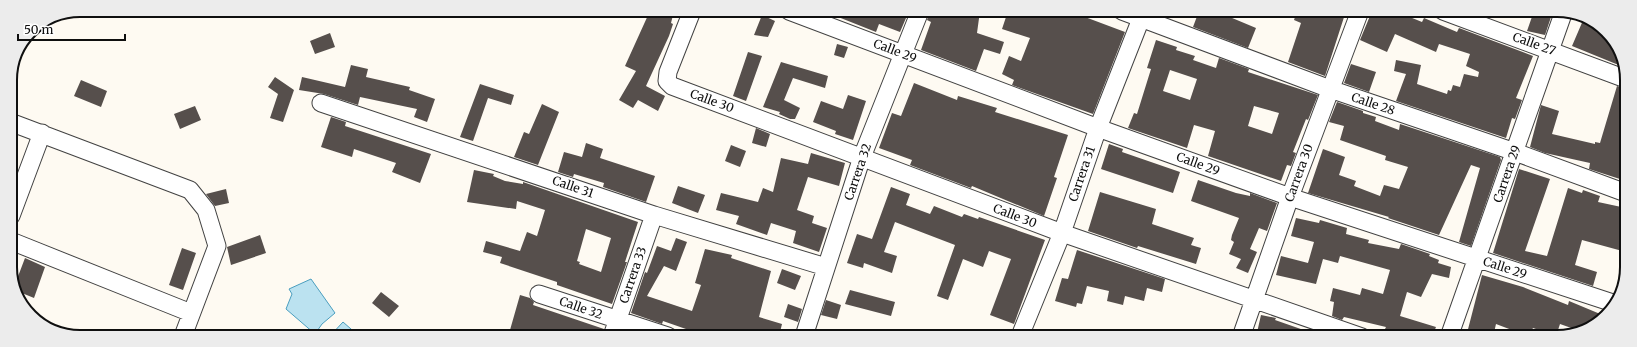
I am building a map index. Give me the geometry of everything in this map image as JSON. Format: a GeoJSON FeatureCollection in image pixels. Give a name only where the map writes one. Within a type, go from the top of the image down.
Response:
{"type":"FeatureCollection","features":[{"type":"Feature","properties":{"kind":"street","name":"Calle 30"},"geometry":{"type":"LineString","coordinates":[[689,17],[668,72],[667,81],[672,86],[862,156],[1062,233],[1254,298],[1343,330]]}},
{"type":"Feature","properties":{"kind":"street","name":"Calle 29"},"geometry":{"type":"LineString","coordinates":[[805,17],[1098,128],[1290,197],[1610,302]]}},
{"type":"Feature","properties":{"kind":"street","name":"Carrera 32"},"geometry":{"type":"LineString","coordinates":[[806,330],[862,156],[917,17]]}},
{"type":"Feature","properties":{"kind":"street","name":"Carrera 31"},"geometry":{"type":"LineString","coordinates":[[1022,330],[1062,233],[1098,128],[1142,17]]}},
{"type":"Feature","properties":{"kind":"street","name":"Calle 28"},"geometry":{"type":"LineString","coordinates":[[1150,17],[1330,89],[1515,152],[1620,191]]}},
{"type":"Feature","properties":{"kind":"street","name":"Carrera 30"},"geometry":{"type":"LineString","coordinates":[[1243,330],[1290,197],[1358,17]]}},
{"type":"Feature","properties":{"kind":"street","name":"Calle 27"},"geometry":{"type":"LineString","coordinates":[[1459,17],[1620,77]]}},
{"type":"Feature","properties":{"kind":"street","name":"Carrera 29"},"geometry":{"type":"LineString","coordinates":[[1452,330],[1562,17]]}},
{"type":"Feature","properties":{"kind":"street","name":"Calle 31"},"geometry":{"type":"LineString","coordinates":[[321,103],[654,215],[826,267]]}},
{"type":"Feature","properties":{"kind":"street"},"geometry":{"type":"LineString","coordinates":[[17,124],[190,190],[206,210],[217,246],[185,330]]}},
{"type":"Feature","properties":{"kind":"street"},"geometry":{"type":"LineString","coordinates":[[17,200],[42,133]]}},
{"type":"Feature","properties":{"kind":"street","name":"Carrera 33"},"geometry":{"type":"LineString","coordinates":[[614,330],[654,215]]}},
{"type":"Feature","properties":{"kind":"street"},"geometry":{"type":"LineString","coordinates":[[17,243],[191,313]]}},
{"type":"Feature","properties":{"kind":"street","name":"Calle 32"},"geometry":{"type":"LineString","coordinates":[[539,294],[649,330]]}},
{"type":"Feature","properties":{"kind":"water"},"geometry":{"type":"Polygon","coordinates":[[[311,279],[335,313],[322,324],[318,330],[310,330],[286,309],[292,294],[289,289],[311,279]]]}},
{"type":"Feature","properties":{"kind":"water"},"geometry":{"type":"Polygon","coordinates":[[[343,322],[352,330],[336,330],[343,322]]]}},
{"type":"Feature","properties":{"kind":"building"},"geometry":{"type":"Polygon","coordinates":[[[647,17],[672,17],[671,23],[673,24],[669,36],[646,86],[665,96],[658,111],[638,100],[633,108],[619,100],[636,71],[625,66],[647,17]]]}},
{"type":"Feature","properties":{"kind":"building"},"geometry":{"type":"Polygon","coordinates":[[[761,17],[766,17],[775,21],[768,37],[754,35],[761,17]]]}},
{"type":"Feature","properties":{"kind":"building"},"geometry":{"type":"Polygon","coordinates":[[[838,17],[906,17],[900,32],[879,24],[876,32],[838,17]]]}},
{"type":"Feature","properties":{"kind":"building"},"geometry":{"type":"Polygon","coordinates":[[[928,17],[979,17],[977,33],[1004,42],[1000,54],[984,49],[976,71],[921,50],[931,22],[927,20],[928,17]]]}},
{"type":"Feature","properties":{"kind":"building"},"geometry":{"type":"Polygon","coordinates":[[[1006,17],[1085,17],[1125,32],[1093,114],[1012,85],[1014,80],[1002,74],[1009,56],[1021,61],[1030,38],[1002,29],[1006,17]]]}},
{"type":"Feature","properties":{"kind":"building"},"geometry":{"type":"Polygon","coordinates":[[[1197,17],[1230,17],[1256,28],[1248,48],[1193,27],[1197,17]]]}},
{"type":"Feature","properties":{"kind":"building"},"geometry":{"type":"Polygon","coordinates":[[[1295,17],[1344,17],[1325,76],[1288,62],[1301,23],[1294,20],[1295,17]]]}},
{"type":"Feature","properties":{"kind":"building"},"geometry":{"type":"Polygon","coordinates":[[[1370,17],[1410,17],[1422,22],[1424,18],[1457,32],[1459,28],[1533,56],[1516,98],[1522,100],[1515,119],[1512,118],[1506,138],[1396,101],[1406,74],[1394,71],[1396,60],[1421,65],[1417,84],[1447,94],[1448,90],[1451,91],[1453,85],[1460,87],[1464,74],[1478,77],[1479,72],[1466,66],[1470,54],[1439,44],[1436,52],[1395,34],[1387,52],[1360,40],[1370,17]]]}},
{"type":"Feature","properties":{"kind":"building"},"geometry":{"type":"Polygon","coordinates":[[[1532,17],[1551,17],[1545,35],[1527,31],[1532,17]]]}},
{"type":"Feature","properties":{"kind":"building"},"geometry":{"type":"Polygon","coordinates":[[[1582,22],[1602,35],[1614,52],[1618,65],[1572,46],[1582,22]]]}},
{"type":"Feature","properties":{"kind":"building"},"geometry":{"type":"Polygon","coordinates":[[[330,33],[335,47],[315,54],[310,41],[330,33]]]}},
{"type":"Feature","properties":{"kind":"building"},"geometry":{"type":"Polygon","coordinates":[[[1156,40],[1177,47],[1176,50],[1195,56],[1193,60],[1216,68],[1219,58],[1249,69],[1248,72],[1318,95],[1308,120],[1306,119],[1293,152],[1296,153],[1291,166],[1287,165],[1281,181],[1208,156],[1215,131],[1194,125],[1187,148],[1128,128],[1134,113],[1137,114],[1151,69],[1147,68],[1156,40]],[[1170,70],[1163,91],[1190,100],[1197,79],[1170,70]],[[1254,106],[1248,126],[1272,134],[1279,113],[1254,106]]]}},
{"type":"Feature","properties":{"kind":"building"},"geometry":{"type":"Polygon","coordinates":[[[837,44],[848,47],[844,58],[834,55],[837,44]]]}},
{"type":"Feature","properties":{"kind":"building"},"geometry":{"type":"Polygon","coordinates":[[[748,52],[762,56],[746,101],[733,96],[748,52]]]}},
{"type":"Feature","properties":{"kind":"building"},"geometry":{"type":"Polygon","coordinates":[[[781,62],[828,76],[825,88],[793,78],[784,100],[800,108],[795,119],[790,119],[779,114],[780,112],[763,107],[781,62]]]}},
{"type":"Feature","properties":{"kind":"building"},"geometry":{"type":"Polygon","coordinates":[[[1351,64],[1376,72],[1369,92],[1344,83],[1351,64]]]}},
{"type":"Feature","properties":{"kind":"building"},"geometry":{"type":"Polygon","coordinates":[[[351,65],[368,69],[366,77],[410,87],[409,90],[435,99],[427,122],[414,117],[417,109],[360,97],[358,105],[324,94],[299,90],[302,77],[345,87],[351,65]]]}},
{"type":"Feature","properties":{"kind":"building"},"geometry":{"type":"Polygon","coordinates":[[[275,77],[294,90],[283,122],[270,118],[278,94],[268,87],[275,77]]]}},
{"type":"Feature","properties":{"kind":"building"},"geometry":{"type":"Polygon","coordinates":[[[81,80],[107,91],[101,107],[74,96],[81,80]]]}},
{"type":"Feature","properties":{"kind":"building"},"geometry":{"type":"Polygon","coordinates":[[[914,83],[957,100],[958,96],[997,108],[995,112],[1068,135],[1054,177],[1057,178],[1044,216],[972,186],[971,188],[910,165],[912,160],[879,148],[892,113],[901,116],[914,83]]]}},
{"type":"Feature","properties":{"kind":"building"},"geometry":{"type":"Polygon","coordinates":[[[480,84],[514,95],[511,105],[488,98],[473,141],[460,137],[480,84]]]}},
{"type":"Feature","properties":{"kind":"building"},"geometry":{"type":"Polygon","coordinates":[[[1617,86],[1620,87],[1620,179],[1589,169],[1590,163],[1545,153],[1530,147],[1541,105],[1559,111],[1552,134],[1595,144],[1595,142],[1600,143],[1617,86]]]}},
{"type":"Feature","properties":{"kind":"building"},"geometry":{"type":"Polygon","coordinates":[[[848,95],[866,101],[853,140],[835,134],[836,131],[813,122],[821,101],[843,109],[848,95]]]}},
{"type":"Feature","properties":{"kind":"building"},"geometry":{"type":"Polygon","coordinates":[[[1337,102],[1363,111],[1363,113],[1376,117],[1375,121],[1399,130],[1400,124],[1500,157],[1501,160],[1471,246],[1459,242],[1480,168],[1471,165],[1439,235],[1388,218],[1389,217],[1308,193],[1323,149],[1345,157],[1339,175],[1356,181],[1354,186],[1380,196],[1384,185],[1399,189],[1408,167],[1385,160],[1386,156],[1340,140],[1344,126],[1329,122],[1337,102]]]}},
{"type":"Feature","properties":{"kind":"building"},"geometry":{"type":"Polygon","coordinates":[[[542,104],[559,112],[538,165],[514,157],[524,132],[529,134],[542,104]]]}},
{"type":"Feature","properties":{"kind":"building"},"geometry":{"type":"Polygon","coordinates":[[[195,106],[201,120],[180,129],[174,114],[195,106]]]}},
{"type":"Feature","properties":{"kind":"building"},"geometry":{"type":"Polygon","coordinates":[[[331,117],[346,122],[345,126],[431,154],[420,183],[392,172],[396,163],[354,149],[352,157],[321,147],[331,117]]]}},
{"type":"Feature","properties":{"kind":"building"},"geometry":{"type":"Polygon","coordinates":[[[756,128],[770,134],[766,147],[752,143],[756,128]]]}},
{"type":"Feature","properties":{"kind":"building"},"geometry":{"type":"Polygon","coordinates":[[[586,143],[603,149],[600,158],[655,176],[646,202],[603,187],[604,183],[574,174],[573,177],[558,172],[564,152],[582,157],[586,143]]]}},
{"type":"Feature","properties":{"kind":"building"},"geometry":{"type":"Polygon","coordinates":[[[1109,144],[1123,149],[1122,152],[1180,172],[1173,193],[1101,169],[1109,144]]]}},
{"type":"Feature","properties":{"kind":"building"},"geometry":{"type":"Polygon","coordinates":[[[731,145],[746,151],[740,167],[725,161],[731,145]]]}},
{"type":"Feature","properties":{"kind":"building"},"geometry":{"type":"Polygon","coordinates":[[[811,153],[845,163],[839,186],[808,177],[797,210],[814,216],[812,223],[827,228],[819,252],[793,243],[796,231],[771,223],[767,235],[736,224],[739,216],[716,210],[721,193],[758,202],[763,188],[773,192],[781,158],[808,164],[811,153]]]}},
{"type":"Feature","properties":{"kind":"building"},"geometry":{"type":"Polygon","coordinates":[[[1519,169],[1550,179],[1525,251],[1547,256],[1568,188],[1582,193],[1583,190],[1600,196],[1598,202],[1620,207],[1620,250],[1582,240],[1575,265],[1597,272],[1593,286],[1493,253],[1519,169]]]}},
{"type":"Feature","properties":{"kind":"building"},"geometry":{"type":"Polygon","coordinates":[[[474,170],[494,174],[493,176],[505,181],[523,184],[523,182],[638,222],[625,262],[627,262],[612,304],[557,285],[557,282],[500,263],[502,257],[483,252],[486,241],[520,251],[527,232],[537,236],[545,210],[517,201],[516,209],[467,202],[474,170]],[[586,229],[577,261],[580,262],[579,264],[601,272],[611,238],[586,229]]]}},
{"type":"Feature","properties":{"kind":"building"},"geometry":{"type":"Polygon","coordinates":[[[1198,180],[1236,193],[1250,196],[1250,193],[1277,203],[1267,231],[1259,228],[1250,249],[1257,252],[1248,273],[1236,268],[1241,259],[1229,254],[1234,242],[1231,240],[1232,235],[1239,218],[1191,201],[1198,180]]]}},
{"type":"Feature","properties":{"kind":"building"},"geometry":{"type":"Polygon","coordinates":[[[678,186],[705,195],[698,213],[672,203],[678,186]]]}},
{"type":"Feature","properties":{"kind":"building"},"geometry":{"type":"Polygon","coordinates":[[[891,187],[910,194],[906,205],[930,214],[934,206],[962,217],[964,214],[978,219],[979,217],[1045,240],[1014,324],[990,315],[1011,259],[989,251],[983,267],[963,259],[948,300],[937,296],[955,245],[895,222],[884,252],[897,256],[892,273],[864,263],[863,268],[847,263],[857,234],[872,239],[891,187]]]}},
{"type":"Feature","properties":{"kind":"building"},"geometry":{"type":"Polygon","coordinates":[[[226,189],[229,203],[215,206],[206,194],[226,189]]]}},
{"type":"Feature","properties":{"kind":"building"},"geometry":{"type":"Polygon","coordinates":[[[1100,192],[1156,209],[1152,224],[1194,238],[1191,245],[1201,248],[1196,264],[1138,246],[1137,248],[1088,231],[1100,192]]]}},
{"type":"Feature","properties":{"kind":"building"},"geometry":{"type":"Polygon","coordinates":[[[1296,218],[1319,223],[1320,220],[1347,228],[1346,234],[1369,240],[1368,243],[1399,249],[1401,244],[1430,254],[1429,256],[1439,260],[1438,263],[1451,267],[1449,278],[1432,274],[1421,297],[1407,292],[1400,316],[1436,327],[1435,330],[1388,330],[1385,329],[1386,327],[1344,317],[1342,320],[1332,316],[1334,302],[1330,301],[1333,288],[1360,295],[1362,288],[1383,294],[1390,270],[1340,256],[1338,263],[1323,259],[1316,284],[1276,275],[1281,256],[1308,263],[1314,242],[1291,236],[1296,218]]]}},
{"type":"Feature","properties":{"kind":"building"},"geometry":{"type":"Polygon","coordinates":[[[260,235],[266,253],[231,265],[227,247],[260,235]]]}},
{"type":"Feature","properties":{"kind":"building"},"geometry":{"type":"Polygon","coordinates":[[[676,238],[687,242],[676,271],[664,266],[647,296],[692,311],[701,285],[695,283],[705,249],[732,255],[731,258],[771,271],[759,317],[782,324],[780,330],[689,330],[663,321],[662,324],[631,313],[645,272],[647,273],[657,246],[671,251],[676,238]]]}},
{"type":"Feature","properties":{"kind":"building"},"geometry":{"type":"Polygon","coordinates":[[[182,248],[196,253],[183,290],[169,285],[182,248]]]}},
{"type":"Feature","properties":{"kind":"building"},"geometry":{"type":"Polygon","coordinates":[[[1077,250],[1165,279],[1162,292],[1147,288],[1144,301],[1125,296],[1123,305],[1107,301],[1109,291],[1087,286],[1082,304],[1077,303],[1076,307],[1055,301],[1062,278],[1068,279],[1077,250]]]}},
{"type":"Feature","properties":{"kind":"building"},"geometry":{"type":"Polygon","coordinates":[[[25,258],[45,267],[34,298],[22,293],[18,277],[25,258]]]}},
{"type":"Feature","properties":{"kind":"building"},"geometry":{"type":"Polygon","coordinates":[[[782,269],[801,276],[795,290],[777,283],[782,269]]]}},
{"type":"Feature","properties":{"kind":"building"},"geometry":{"type":"Polygon","coordinates":[[[1482,275],[1523,287],[1568,305],[1569,301],[1599,314],[1581,325],[1572,328],[1560,324],[1558,330],[1539,330],[1533,328],[1532,330],[1512,330],[1496,324],[1495,330],[1468,330],[1482,275]]]}},
{"type":"Feature","properties":{"kind":"building"},"geometry":{"type":"Polygon","coordinates":[[[850,290],[895,302],[891,316],[845,304],[850,290]]]}},
{"type":"Feature","properties":{"kind":"building"},"geometry":{"type":"Polygon","coordinates":[[[381,292],[399,306],[389,317],[372,303],[381,292]]]}},
{"type":"Feature","properties":{"kind":"building"},"geometry":{"type":"Polygon","coordinates":[[[520,295],[530,298],[534,302],[533,305],[604,329],[604,330],[510,330],[520,295]]]}},
{"type":"Feature","properties":{"kind":"building"},"geometry":{"type":"Polygon","coordinates":[[[826,300],[841,305],[837,319],[821,315],[826,300]]]}},
{"type":"Feature","properties":{"kind":"building"},"geometry":{"type":"Polygon","coordinates":[[[788,304],[802,309],[798,322],[784,317],[788,304]]]}},
{"type":"Feature","properties":{"kind":"building"},"geometry":{"type":"Polygon","coordinates":[[[1261,315],[1276,318],[1275,320],[1304,330],[1258,330],[1261,315]]]}}]}
